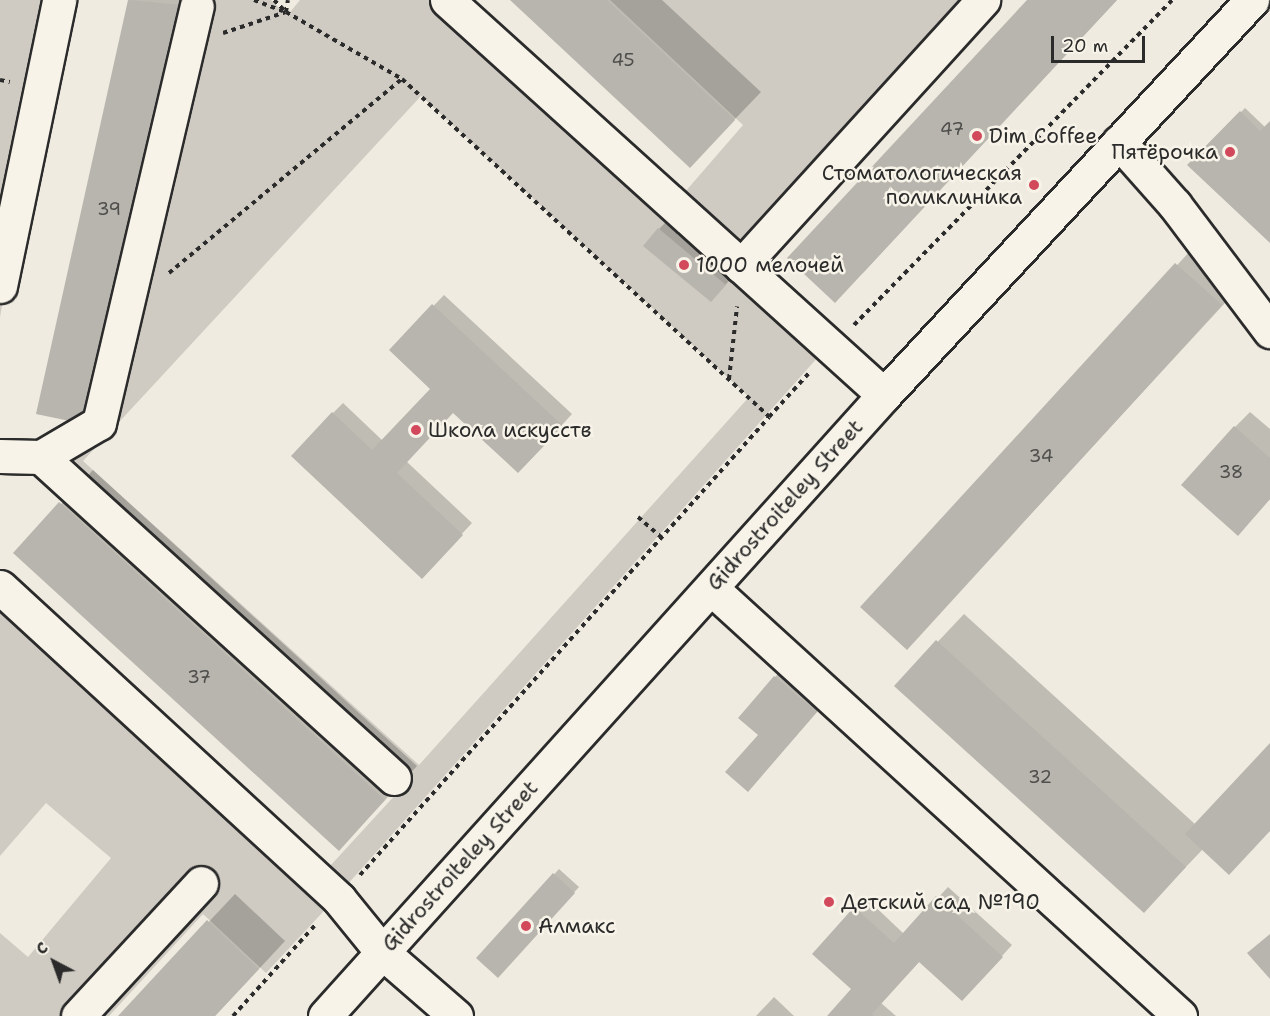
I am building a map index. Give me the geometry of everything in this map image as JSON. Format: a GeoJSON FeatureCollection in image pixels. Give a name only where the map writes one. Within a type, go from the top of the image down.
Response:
{"type":"FeatureCollection","features":[{"type":"Feature","properties":{"kind":"street"},"geometry":{"type":"LineString","coordinates":[[0,286],[59,0]]}},
{"type":"Feature","properties":{"kind":"street"},"geometry":{"type":"LineString","coordinates":[[447,0],[884,395]]}},
{"type":"Feature","properties":{"kind":"street"},"geometry":{"type":"LineString","coordinates":[[741,266],[983,0]]}},
{"type":"Feature","properties":{"kind":"street","name":"Gidrostroiteley Street"},"geometry":{"type":"LineString","coordinates":[[326,1016],[884,395],[1252,0]]}},
{"type":"Feature","properties":{"kind":"street"},"geometry":{"type":"LineString","coordinates":[[0,456],[41,457],[99,423],[197,6]]}},
{"type":"Feature","properties":{"kind":"street"},"geometry":{"type":"LineString","coordinates":[[1119,142],[1175,205],[1270,331]]}},
{"type":"Feature","properties":{"kind":"street"},"geometry":{"type":"LineString","coordinates":[[41,457],[394,778]]}},
{"type":"Feature","properties":{"kind":"street"},"geometry":{"type":"LineString","coordinates":[[0,587],[339,899],[382,952],[456,1016]]}},
{"type":"Feature","properties":{"kind":"street"},"geometry":{"type":"LineString","coordinates":[[711,588],[1180,1016]]}},
{"type":"Feature","properties":{"kind":"street"},"geometry":{"type":"LineString","coordinates":[[78,1016],[201,883]]}},
{"type":"Feature","properties":{"kind":"path"},"geometry":{"type":"LineString","coordinates":[[254,0],[286,12],[402,79],[769,417]]}},
{"type":"Feature","properties":{"kind":"path"},"geometry":{"type":"LineString","coordinates":[[274,0],[286,12]]}},
{"type":"Feature","properties":{"kind":"path"},"geometry":{"type":"LineString","coordinates":[[286,12],[288,0]]}},
{"type":"Feature","properties":{"kind":"path"},"geometry":{"type":"LineString","coordinates":[[233,1016],[831,347],[1172,0]]}},
{"type":"Feature","properties":{"kind":"path"},"geometry":{"type":"LineString","coordinates":[[189,44],[286,12]]}},
{"type":"Feature","properties":{"kind":"path"},"geometry":{"type":"LineString","coordinates":[[126,309],[402,79]]}},
{"type":"Feature","properties":{"kind":"path"},"geometry":{"type":"LineString","coordinates":[[729,379],[741,266]]}},
{"type":"Feature","properties":{"kind":"path"},"geometry":{"type":"LineString","coordinates":[[638,517],[662,538]]}},
{"type":"Feature","properties":{"kind":"shaded area"},"geometry":{"type":"Polygon","coordinates":[[[0,0],[58,0],[0,317],[0,0]]]}},
{"type":"Feature","properties":{"kind":"shaded area"},"geometry":{"type":"Polygon","coordinates":[[[201,0],[271,0],[287,16],[300,0],[443,0],[827,347],[338,895],[319,878],[409,780],[62,460],[201,0]],[[421,96],[83,461],[419,765],[749,397],[421,96]]]}},
{"type":"Feature","properties":{"kind":"shaded area"},"geometry":{"type":"Polygon","coordinates":[[[610,0],[974,0],[740,258],[678,200],[743,125],[610,0]]]}},
{"type":"Feature","properties":{"kind":"shaded area"},"geometry":{"type":"Polygon","coordinates":[[[0,591],[335,899],[266,973],[203,914],[109,1016],[0,1016],[0,933],[28,957],[111,858],[46,803],[0,856],[0,591]]]}},
{"type":"Feature","properties":{"kind":"building"},"geometry":{"type":"Polygon","coordinates":[[[128,0],[182,5],[89,425],[36,414],[128,0]]]}},
{"type":"Feature","properties":{"kind":"building"},"geometry":{"type":"Polygon","coordinates":[[[510,0],[607,0],[735,120],[690,168],[510,0]]]}},
{"type":"Feature","properties":{"kind":"building"},"geometry":{"type":"Polygon","coordinates":[[[1027,0],[1117,0],[835,303],[787,258],[1027,0]]]}},
{"type":"Feature","properties":{"kind":"building"},"geometry":{"type":"Polygon","coordinates":[[[1240,111],[1260,131],[1270,121],[1270,243],[1187,165],[1240,111]]]}},
{"type":"Feature","properties":{"kind":"building","name":"1000 мелочей"},"geometry":{"type":"Polygon","coordinates":[[[658,228],[726,285],[711,302],[643,246],[658,228]]]}},
{"type":"Feature","properties":{"kind":"building"},"geometry":{"type":"Polygon","coordinates":[[[1175,263],[1222,305],[907,650],[860,607],[1175,263]]]}},
{"type":"Feature","properties":{"kind":"building"},"geometry":{"type":"Polygon","coordinates":[[[432,304],[563,426],[518,473],[453,413],[397,473],[463,535],[422,579],[291,456],[332,412],[372,450],[430,389],[389,350],[432,304]]]}},
{"type":"Feature","properties":{"kind":"building"},"geometry":{"type":"Polygon","coordinates":[[[1234,426],[1270,458],[1270,499],[1238,536],[1181,485],[1234,426]]]}},
{"type":"Feature","properties":{"kind":"building"},"geometry":{"type":"Polygon","coordinates":[[[59,502],[385,800],[339,851],[13,553],[59,502]]]}},
{"type":"Feature","properties":{"kind":"building"},"geometry":{"type":"Polygon","coordinates":[[[936,640],[1186,867],[1144,913],[894,686],[936,640]]]}},
{"type":"Feature","properties":{"kind":"building"},"geometry":{"type":"Polygon","coordinates":[[[774,676],[817,712],[748,792],[725,772],[758,735],[738,718],[774,676]]]}},
{"type":"Feature","properties":{"kind":"building"},"geometry":{"type":"Polygon","coordinates":[[[1270,743],[1270,831],[1229,875],[1185,834],[1270,743]]]}},
{"type":"Feature","properties":{"kind":"building","name":"Алмакс"},"geometry":{"type":"Polygon","coordinates":[[[553,873],[575,893],[498,978],[476,958],[553,873]]]}},
{"type":"Feature","properties":{"kind":"building"},"geometry":{"type":"Polygon","coordinates":[[[936,896],[1003,957],[962,1001],[919,962],[872,1014],[874,1016],[827,1016],[851,989],[812,954],[854,907],[894,943],[936,896]]]}},
{"type":"Feature","properties":{"kind":"building"},"geometry":{"type":"Polygon","coordinates":[[[207,920],[259,969],[215,1016],[118,1016],[207,920]]]}},
{"type":"Feature","properties":{"kind":"building"},"geometry":{"type":"Polygon","coordinates":[[[1270,934],[1270,979],[1247,953],[1270,934]]]}},
{"type":"Feature","properties":{"kind":"place","name":"Dim Coffee"},"geometry":{"type":"Point","coordinates":[977,136]}},
{"type":"Feature","properties":{"kind":"place","name":"Пятёрочка"},"geometry":{"type":"Point","coordinates":[1230,152]}},
{"type":"Feature","properties":{"kind":"place","name":"Стоматологическая поликлиника"},"geometry":{"type":"Point","coordinates":[1034,185]}},
{"type":"Feature","properties":{"kind":"place","name":"1000 мелочей"},"geometry":{"type":"Point","coordinates":[684,265]}},
{"type":"Feature","properties":{"kind":"place","name":"Школа искусств"},"geometry":{"type":"Point","coordinates":[416,430]}},
{"type":"Feature","properties":{"kind":"place","name":"Детский сад №190"},"geometry":{"type":"Point","coordinates":[829,902]}},
{"type":"Feature","properties":{"kind":"place","name":"Алмакс"},"geometry":{"type":"Point","coordinates":[526,926]}}]}
